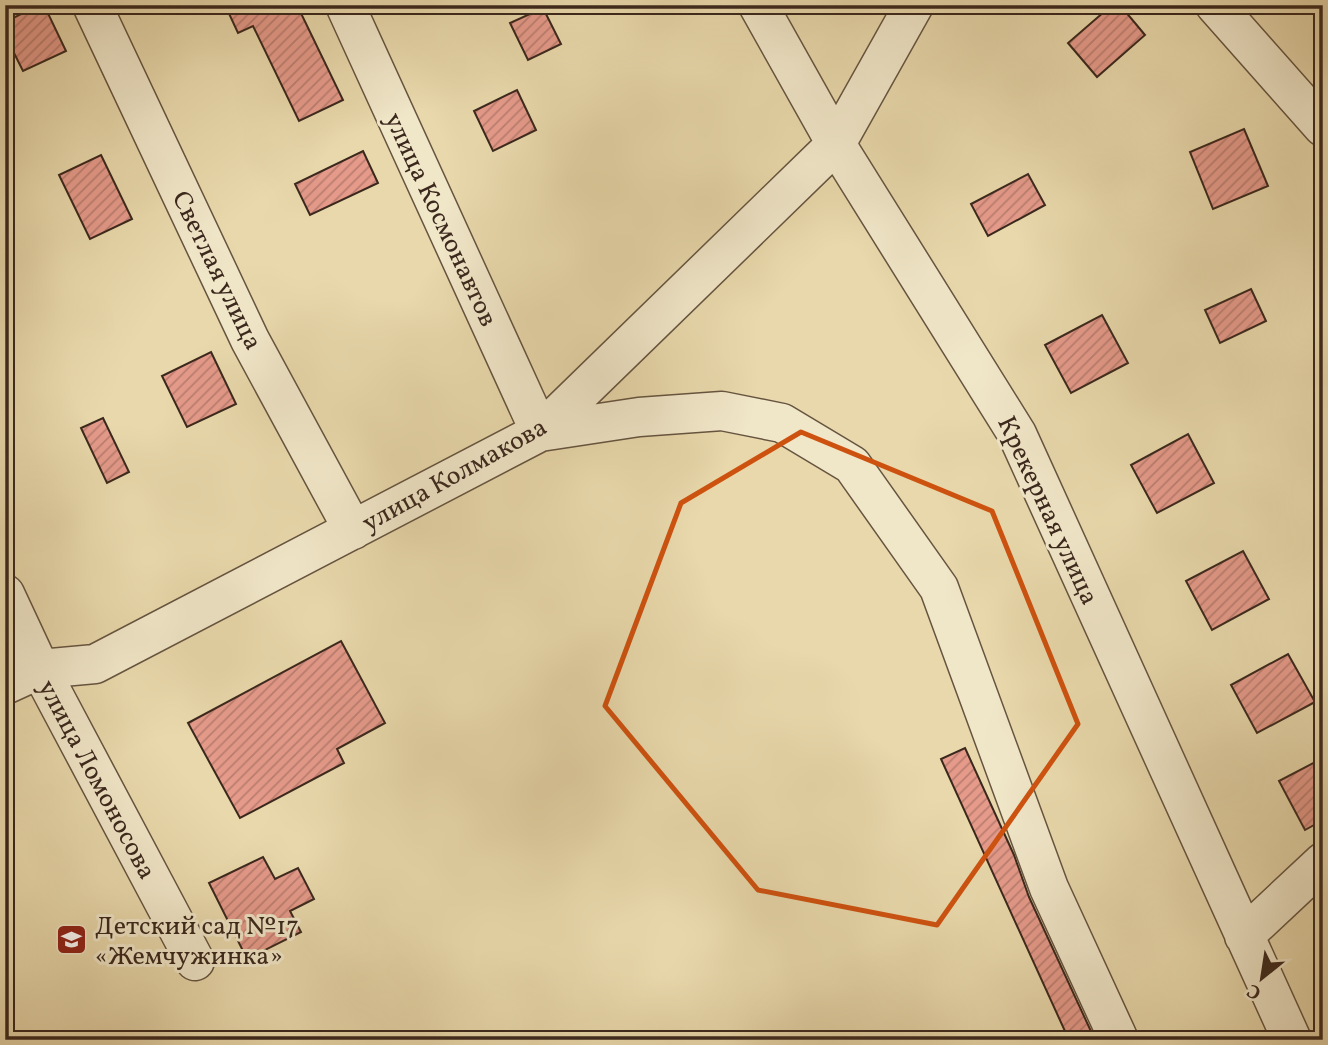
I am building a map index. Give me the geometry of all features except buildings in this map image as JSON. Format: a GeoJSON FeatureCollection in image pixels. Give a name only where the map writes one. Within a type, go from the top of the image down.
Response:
{"type":"FeatureCollection","features":[{"type":"Feature","properties":{"kind":"street","name":"Светлая улица"},"geometry":{"type":"LineString","coordinates":[[92,5],[250,340],[353,530]]}},
{"type":"Feature","properties":{"kind":"street","name":"улица Космонавтов"},"geometry":{"type":"LineString","coordinates":[[345,5],[540,432]]}},
{"type":"Feature","properties":{"kind":"street","name":"Крекерная улица"},"geometry":{"type":"LineString","coordinates":[[758,5],[836,144],[1017,434],[1292,1040]]}},
{"type":"Feature","properties":{"kind":"street","name":"улица Колмакова"},"geometry":{"type":"LineString","coordinates":[[5,685],[40,669],[95,664],[540,432],[836,144],[915,5]]}},
{"type":"Feature","properties":{"kind":"street"},"geometry":{"type":"LineString","coordinates":[[1215,5],[1323,127]]}},
{"type":"Feature","properties":{"kind":"street"},"geometry":{"type":"LineString","coordinates":[[540,432],[639,417],[722,411],[782,423],[852,465],[939,588],[1049,888],[1119,1040]]}},
{"type":"Feature","properties":{"kind":"street","name":"улица Ломоносова"},"geometry":{"type":"LineString","coordinates":[[5,594],[40,669],[195,961]]}},
{"type":"Feature","properties":{"kind":"street"},"geometry":{"type":"LineString","coordinates":[[1244,936],[1323,862]]}},
{"type":"Feature","properties":{"kind":"highlighted area"},"geometry":{"type":"Polygon","coordinates":[[[801,432],[992,511],[1078,724],[937,925],[758,890],[605,706],[681,503],[801,432]]]}},
{"type":"Feature","properties":{"kind":"place","name":"Детский сад №17 «Жемчужинка»"},"geometry":{"type":"Point","coordinates":[72,940]}}]}
